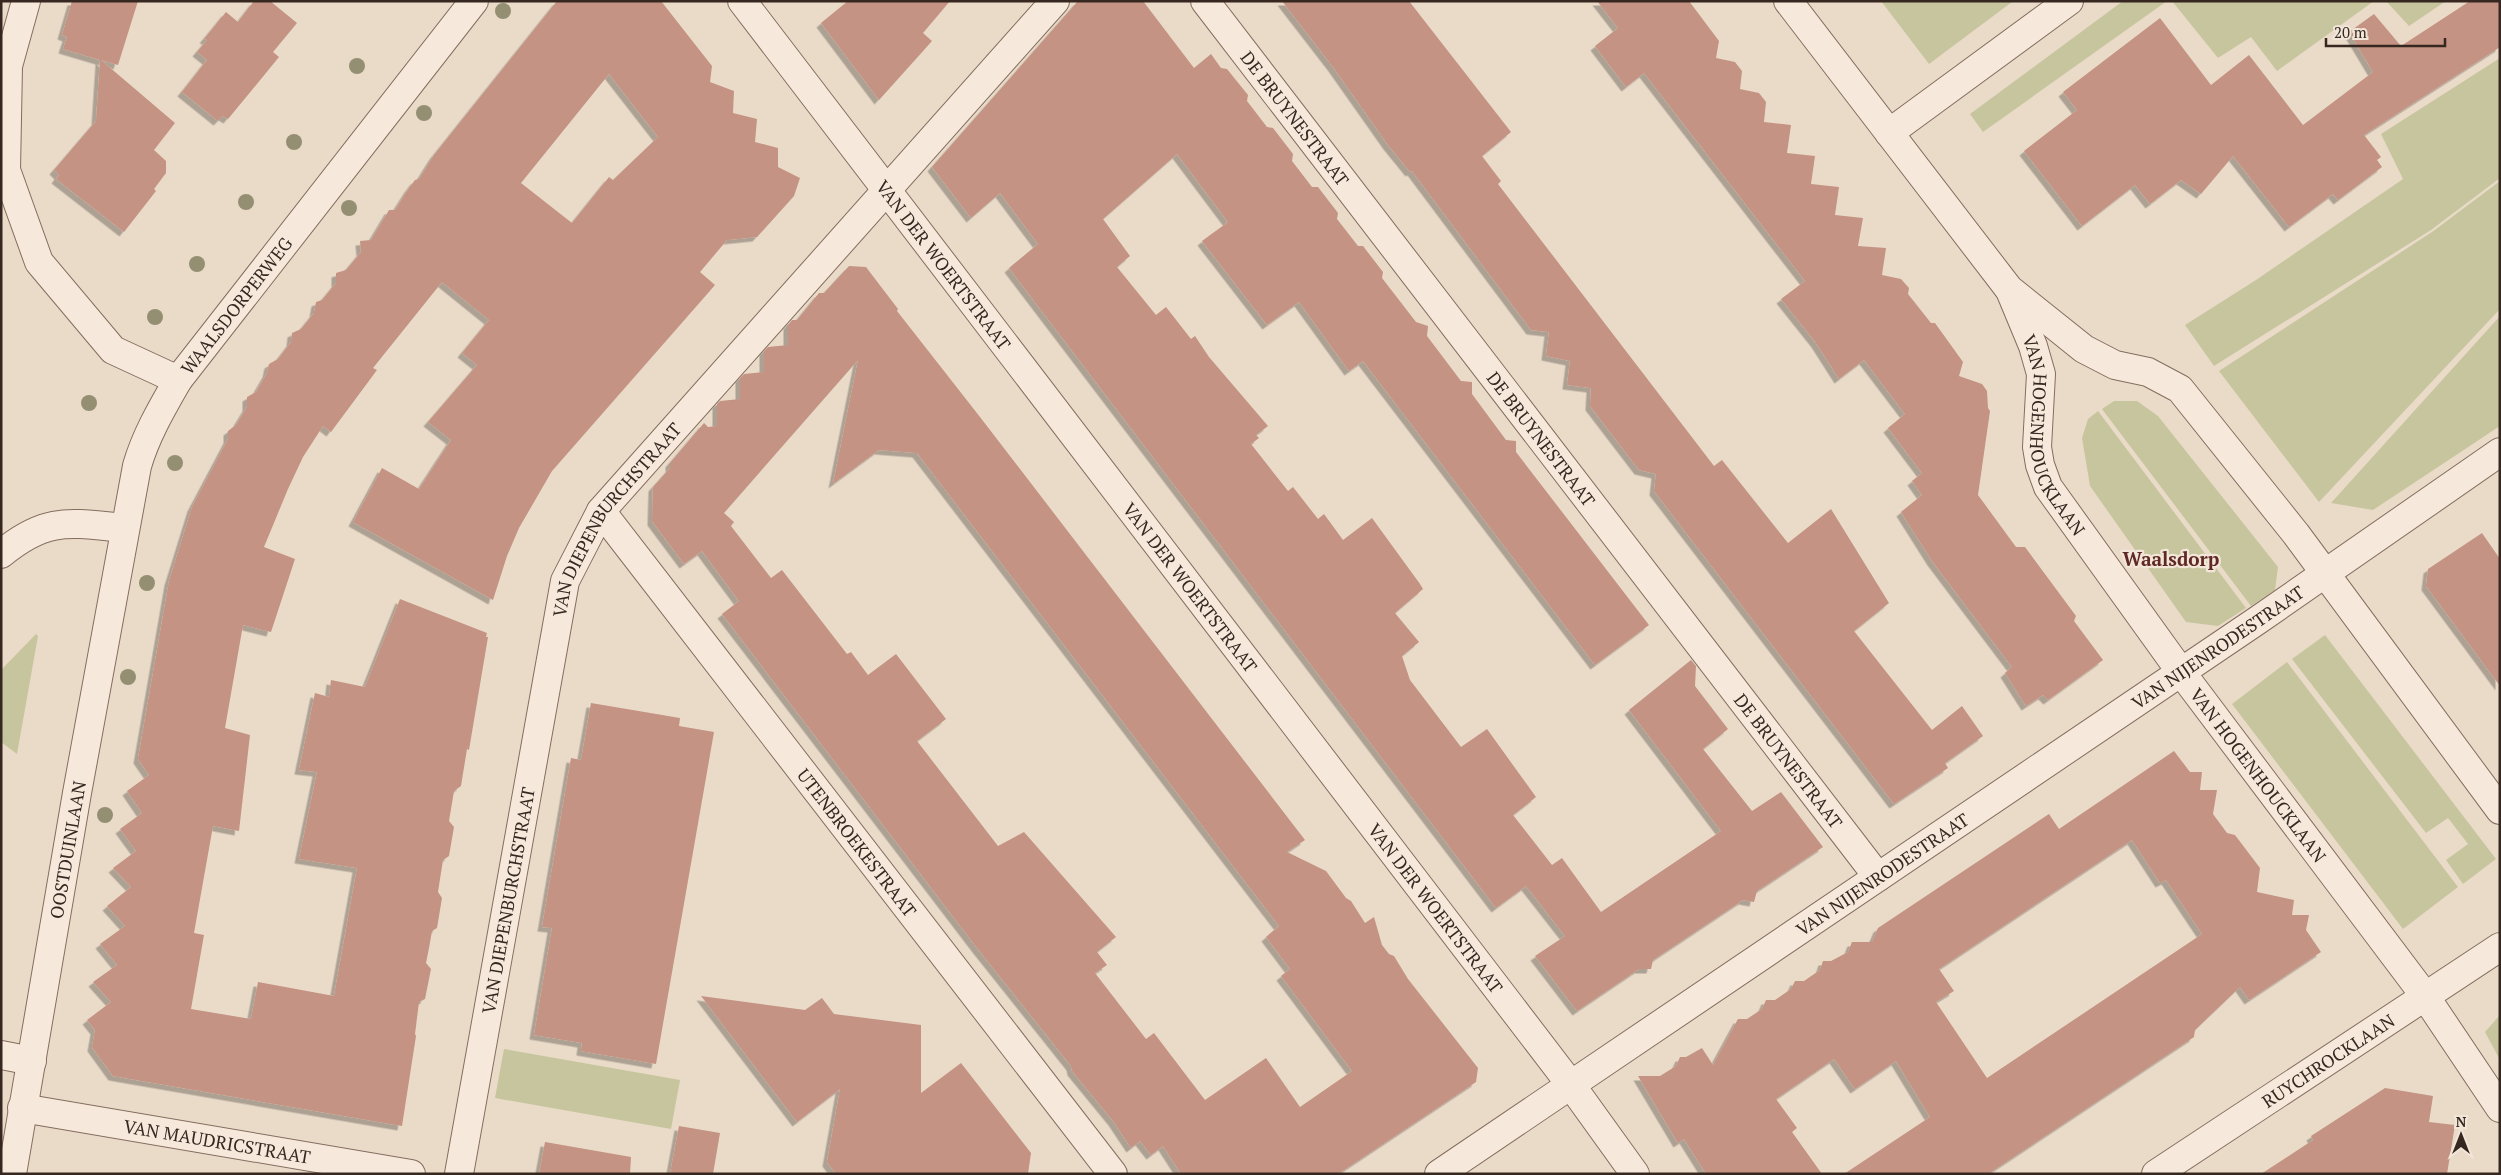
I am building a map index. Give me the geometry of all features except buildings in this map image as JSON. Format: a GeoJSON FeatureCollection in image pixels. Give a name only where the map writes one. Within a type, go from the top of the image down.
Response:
{"type":"FeatureCollection","features":[{"type":"Feature","properties":{"kind":"street"},"geometry":{"type":"LineString","coordinates":[[26,1],[8,66],[6,170],[39,262],[113,350],[178,380]]}},
{"type":"Feature","properties":{"kind":"street","name":"WAALSDORPERWEG"},"geometry":{"type":"LineString","coordinates":[[125,528],[141,451],[154,422],[178,380],[474,1]]}},
{"type":"Feature","properties":{"kind":"street","name":"VAN DER WOERTSTRAAT"},"geometry":{"type":"LineString","coordinates":[[742,1],[886,192],[1571,1085],[1635,1174]]}},
{"type":"Feature","properties":{"kind":"street","name":"VAN DIEPENBURCHSTRAAT"},"geometry":{"type":"LineString","coordinates":[[459,1174],[565,581],[601,510],[1055,1]]}},
{"type":"Feature","properties":{"kind":"street","name":"DE BRUYNESTRAAT"},"geometry":{"type":"LineString","coordinates":[[1205,1],[1878,877]]}},
{"type":"Feature","properties":{"kind":"street","name":"VAN HOGENHOUCKLAAN"},"geometry":{"type":"LineString","coordinates":[[1788,1],[2009,289],[2084,349],[2115,365],[2148,372],[2180,389],[2296,534],[2500,810]]}},
{"type":"Feature","properties":{"kind":"street"},"geometry":{"type":"LineString","coordinates":[[1889,133],[2069,1]]}},
{"type":"Feature","properties":{"kind":"street","name":"VAN HOGENHOUCKLAAN"},"geometry":{"type":"LineString","coordinates":[[2009,289],[2033,346],[2041,374],[2037,447],[2040,464],[2048,487],[2181,672],[2425,996],[2500,1108]]}},
{"type":"Feature","properties":{"kind":"street","name":"VAN NIJENRODESTRAAT"},"geometry":{"type":"LineString","coordinates":[[1439,1174],[2181,672],[2500,452]]}},
{"type":"Feature","properties":{"kind":"street","name":"UTENBROEKESTRAAT"},"geometry":{"type":"LineString","coordinates":[[601,510],[1113,1174]]}},
{"type":"Feature","properties":{"kind":"street"},"geometry":{"type":"LineString","coordinates":[[1,554],[27,535],[64,523],[125,528]]}},
{"type":"Feature","properties":{"kind":"street","name":"OOSTDUINLAAN"},"geometry":{"type":"LineString","coordinates":[[9,1161],[32,1061],[77,792],[125,528]]}},
{"type":"Feature","properties":{"kind":"street","name":"RUYCHROCKLAAN"},"geometry":{"type":"LineString","coordinates":[[2156,1174],[2500,947]]}},
{"type":"Feature","properties":{"kind":"street"},"geometry":{"type":"LineString","coordinates":[[1,1055],[32,1061]]}},
{"type":"Feature","properties":{"kind":"street","name":"VAN MAUDRICSTRAAT"},"geometry":{"type":"LineString","coordinates":[[22,1108],[411,1174]]}},
{"type":"Feature","properties":{"kind":"shaded area"},"geometry":{"type":"Polygon","coordinates":[[[1881,1],[2011,1],[2012,2],[1929,64],[1881,1]]]}},
{"type":"Feature","properties":{"kind":"shaded area"},"geometry":{"type":"Polygon","coordinates":[[[2123,1],[2167,1],[1983,132],[1970,114],[2123,1]]]}},
{"type":"Feature","properties":{"kind":"shaded area"},"geometry":{"type":"Polygon","coordinates":[[[2172,1],[2374,1],[2277,71],[2251,37],[2218,58],[2172,1]]]}},
{"type":"Feature","properties":{"kind":"shaded area"},"geometry":{"type":"Polygon","coordinates":[[[2386,1],[2446,1],[2409,26],[2386,1]]]}},
{"type":"Feature","properties":{"kind":"shaded area"},"geometry":{"type":"Polygon","coordinates":[[[2500,58],[2500,178],[2431,230],[2214,366],[2185,325],[2256,280],[2403,179],[2381,134],[2500,58]]]}},
{"type":"Feature","properties":{"kind":"shaded area"},"geometry":{"type":"Polygon","coordinates":[[[2500,181],[2500,309],[2319,502],[2219,371],[2432,232],[2500,181]]]}},
{"type":"Feature","properties":{"kind":"shaded area"},"geometry":{"type":"Polygon","coordinates":[[[2500,316],[2500,426],[2373,510],[2331,503],[2500,316]]]}},
{"type":"Feature","properties":{"kind":"shaded area"},"geometry":{"type":"Polygon","coordinates":[[[2114,401],[2137,401],[2158,416],[2278,567],[2275,590],[2251,606],[2102,409],[2114,401]]]}},
{"type":"Feature","properties":{"kind":"shaded area"},"geometry":{"type":"Polygon","coordinates":[[[2098,411],[2246,608],[2218,626],[2186,622],[2090,486],[2082,438],[2088,419],[2098,411]]]}},
{"type":"Feature","properties":{"kind":"shaded area"},"geometry":{"type":"Polygon","coordinates":[[[36,634],[38,636],[17,754],[1,742],[1,670],[36,634]]]}},
{"type":"Feature","properties":{"kind":"shaded area"},"geometry":{"type":"Polygon","coordinates":[[[2325,635],[2496,859],[2463,884],[2446,860],[2468,844],[2448,818],[2426,833],[2292,659],[2325,635]]]}},
{"type":"Feature","properties":{"kind":"shaded area"},"geometry":{"type":"Polygon","coordinates":[[[2287,662],[2458,887],[2403,929],[2232,704],[2287,662]]]}},
{"type":"Feature","properties":{"kind":"shaded area"},"geometry":{"type":"Polygon","coordinates":[[[2500,1015],[2500,1060],[2485,1032],[2500,1015]]]}},
{"type":"Feature","properties":{"kind":"shaded area"},"geometry":{"type":"Polygon","coordinates":[[[504,1049],[680,1080],[671,1129],[495,1098],[504,1049]]]}},
{"type":"Feature","properties":{"kind":"district","name":"Waalsdorp"},"geometry":{"type":"Point","coordinates":[2171,558]}}]}
